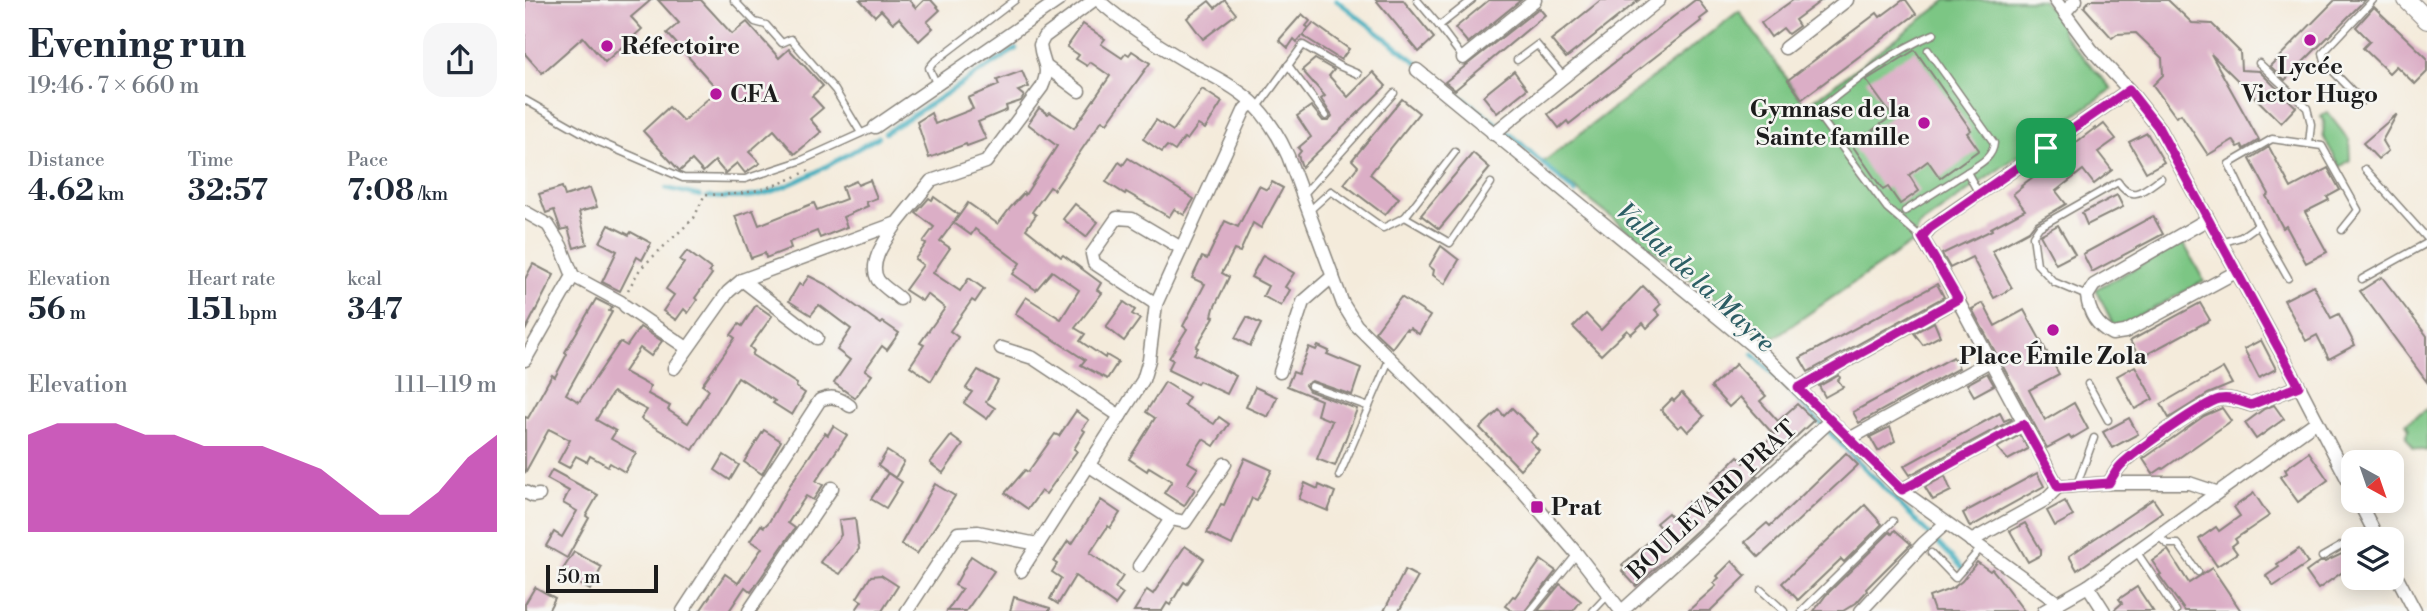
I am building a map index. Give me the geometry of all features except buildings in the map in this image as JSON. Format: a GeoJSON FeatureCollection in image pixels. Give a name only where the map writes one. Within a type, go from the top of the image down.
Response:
{"type":"FeatureCollection","features":[{"type":"Feature","properties":{"kind":"main road"},"geometry":{"type":"LineString","coordinates":[[2408,0],[2427,20]]}},
{"type":"Feature","properties":{"kind":"street"},"geometry":{"type":"LineString","coordinates":[[1079,91],[1048,68],[1040,45],[1044,37],[1096,0],[1144,36],[1234,89],[1254,106],[1278,135],[1343,304],[1356,325],[1514,482],[1577,554],[1621,611]]}},
{"type":"Feature","properties":{"kind":"street"},"geometry":{"type":"LineString","coordinates":[[1463,58],[1535,0]]}},
{"type":"Feature","properties":{"kind":"street"},"geometry":{"type":"LineString","coordinates":[[1493,134],[1659,0]]}},
{"type":"Feature","properties":{"kind":"street"},"geometry":{"type":"LineString","coordinates":[[1785,48],[1847,0]]}},
{"type":"Feature","properties":{"kind":"street"},"geometry":{"type":"LineString","coordinates":[[2055,0],[2091,49],[2129,90],[2158,127],[2341,467]]}},
{"type":"Feature","properties":{"kind":"street"},"geometry":{"type":"LineString","coordinates":[[2065,12],[2076,0]]}},
{"type":"Feature","properties":{"kind":"street"},"geometry":{"type":"LineString","coordinates":[[875,127],[1053,2]]}},
{"type":"Feature","properties":{"kind":"street"},"geometry":{"type":"LineString","coordinates":[[900,299],[879,281],[876,271],[881,248],[897,223],[931,180],[986,162],[1042,87],[1048,68]]}},
{"type":"Feature","properties":{"kind":"street"},"geometry":{"type":"LineString","coordinates":[[1417,70],[1765,356],[1902,490],[1945,524],[2058,603]]}},
{"type":"Feature","properties":{"kind":"street"},"geometry":{"type":"LineString","coordinates":[[2058,487],[1922,237],[1930,228],[2129,90]]}},
{"type":"Feature","properties":{"kind":"street"},"geometry":{"type":"LineString","coordinates":[[1021,571],[1143,380],[1149,360],[1156,303],[1245,109],[1254,106]]}},
{"type":"Feature","properties":{"kind":"street"},"geometry":{"type":"LineString","coordinates":[[525,212],[548,225],[561,246],[572,276],[623,304],[687,348]]}},
{"type":"Feature","properties":{"kind":"street"},"geometry":{"type":"LineString","coordinates":[[1156,303],[1094,263],[1092,254],[1117,218],[1132,219],[1181,248]]}},
{"type":"Feature","properties":{"kind":"street"},"geometry":{"type":"LineString","coordinates":[[2208,219],[2095,285],[2087,296],[2088,307],[2094,319],[2112,334],[2125,332],[2236,272]]}},
{"type":"Feature","properties":{"kind":"street"},"geometry":{"type":"LineString","coordinates":[[674,368],[728,292],[741,280],[897,223]]}},
{"type":"Feature","properties":{"kind":"street"},"geometry":{"type":"LineString","coordinates":[[525,360],[572,276]]}},
{"type":"Feature","properties":{"kind":"street"},"geometry":{"type":"LineString","coordinates":[[1280,372],[1303,302],[1333,276]]}},
{"type":"Feature","properties":{"kind":"street"},"geometry":{"type":"LineString","coordinates":[[741,280],[817,338]]}},
{"type":"Feature","properties":{"kind":"street"},"geometry":{"type":"LineString","coordinates":[[1798,388],[1958,299]]}},
{"type":"Feature","properties":{"kind":"street"},"geometry":{"type":"LineString","coordinates":[[1001,348],[1033,358],[1120,416]]}},
{"type":"Feature","properties":{"kind":"street"},"geometry":{"type":"LineString","coordinates":[[1851,438],[1990,361]]}},
{"type":"Feature","properties":{"kind":"street"},"geometry":{"type":"LineString","coordinates":[[2109,483],[2121,466],[2136,453],[2218,399],[2232,398],[2251,405],[2299,386]]}},
{"type":"Feature","properties":{"kind":"street"},"geometry":{"type":"LineString","coordinates":[[683,611],[820,400],[830,396],[839,398],[850,406]]}},
{"type":"Feature","properties":{"kind":"street","name":"BOULEVARD PRAT"},"geometry":{"type":"LineString","coordinates":[[1621,611],[1831,420]]}},
{"type":"Feature","properties":{"kind":"street"},"geometry":{"type":"LineString","coordinates":[[2044,611],[2088,586],[2317,421]]}},
{"type":"Feature","properties":{"kind":"street"},"geometry":{"type":"LineString","coordinates":[[1902,490],[2023,424]]}},
{"type":"Feature","properties":{"kind":"street"},"geometry":{"type":"LineString","coordinates":[[1088,466],[1171,519],[1185,522],[1225,464]]}},
{"type":"Feature","properties":{"kind":"street"},"geometry":{"type":"LineString","coordinates":[[1976,545],[2045,499],[2058,487],[2109,483],[2189,483],[2216,492]]}},
{"type":"Feature","properties":{"kind":"street"},"geometry":{"type":"LineString","coordinates":[[749,611],[832,488]]}},
{"type":"Feature","properties":{"kind":"street"},"geometry":{"type":"LineString","coordinates":[[525,492],[533,496],[540,495]]}},
{"type":"Feature","properties":{"kind":"street"},"geometry":{"type":"LineString","coordinates":[[1139,566],[1171,519]]}},
{"type":"Feature","properties":{"kind":"street"},"geometry":{"type":"LineString","coordinates":[[1861,611],[1945,524]]}},
{"type":"Feature","properties":{"kind":"street"},"geometry":{"type":"LineString","coordinates":[[907,611],[958,533],[978,532],[1037,544]]}},
{"type":"Feature","properties":{"kind":"street"},"geometry":{"type":"LineString","coordinates":[[2088,586],[2104,611]]}},
{"type":"Feature","properties":{"kind":"street"},"geometry":{"type":"LineString","coordinates":[[2404,590],[2415,611]]}},
{"type":"Feature","properties":{"kind":"lane"},"geometry":{"type":"LineString","coordinates":[[734,0],[755,22],[766,25],[782,43],[791,39],[835,90],[861,133]]}},
{"type":"Feature","properties":{"kind":"lane"},"geometry":{"type":"LineString","coordinates":[[937,85],[929,68],[934,62],[1015,0]]}},
{"type":"Feature","properties":{"kind":"lane"},"geometry":{"type":"LineString","coordinates":[[1417,0],[1463,58]]}},
{"type":"Feature","properties":{"kind":"lane"},"geometry":{"type":"LineString","coordinates":[[1439,26],[1472,0]]}},
{"type":"Feature","properties":{"kind":"lane"},"geometry":{"type":"LineString","coordinates":[[2362,101],[2326,64],[2323,53],[2373,0]]}},
{"type":"Feature","properties":{"kind":"lane"},"geometry":{"type":"LineString","coordinates":[[1922,237],[1887,208],[1816,112],[1909,44],[1934,34]]}},
{"type":"Feature","properties":{"kind":"lane"},"geometry":{"type":"LineString","coordinates":[[1254,106],[1303,45],[1358,74]]}},
{"type":"Feature","properties":{"kind":"lane"},"geometry":{"type":"LineString","coordinates":[[1517,60],[1537,45],[1564,77]]}},
{"type":"Feature","properties":{"kind":"lane"},"geometry":{"type":"LineString","coordinates":[[1905,211],[1987,159],[1994,150],[1994,144],[1928,50]]}},
{"type":"Feature","properties":{"kind":"lane"},"geometry":{"type":"LineString","coordinates":[[2259,63],[2307,108],[2311,124],[2309,144]]}},
{"type":"Feature","properties":{"kind":"lane"},"geometry":{"type":"LineString","coordinates":[[1288,65],[1326,116]]}},
{"type":"Feature","properties":{"kind":"lane"},"geometry":{"type":"LineString","coordinates":[[1303,195],[1394,93]]}},
{"type":"Feature","properties":{"kind":"lane"},"geometry":{"type":"LineString","coordinates":[[525,100],[597,141],[683,178],[744,179],[800,161],[875,127]]}},
{"type":"Feature","properties":{"kind":"lane"},"geometry":{"type":"LineString","coordinates":[[2288,278],[2258,225],[2229,164],[2272,139],[2322,146],[2358,210],[2342,230]]}},
{"type":"Feature","properties":{"kind":"lane"},"geometry":{"type":"LineString","coordinates":[[1308,211],[1332,191],[1383,228],[1405,217],[1455,152]]}},
{"type":"Feature","properties":{"kind":"lane"},"geometry":{"type":"LineString","coordinates":[[2365,169],[2427,238]]}},
{"type":"Feature","properties":{"kind":"lane"},"geometry":{"type":"LineString","coordinates":[[1967,172],[1979,194]]}},
{"type":"Feature","properties":{"kind":"lane"},"geometry":{"type":"LineString","coordinates":[[2087,296],[2054,282],[2037,264],[2033,236],[2039,227],[2118,182],[2123,190],[2130,194],[2139,193],[2161,178]]}},
{"type":"Feature","properties":{"kind":"lane"},"geometry":{"type":"LineString","coordinates":[[1405,217],[1450,243],[1491,183]]}},
{"type":"Feature","properties":{"kind":"lane"},"geometry":{"type":"LineString","coordinates":[[2221,243],[2241,237],[2258,225]]}},
{"type":"Feature","properties":{"kind":"lane"},"geometry":{"type":"LineString","coordinates":[[2362,279],[2427,243]]}},
{"type":"Feature","properties":{"kind":"lane"},"geometry":{"type":"LineString","coordinates":[[1339,476],[1389,360]]}},
{"type":"Feature","properties":{"kind":"lane"},"geometry":{"type":"LineString","coordinates":[[2088,384],[2108,420]]}},
{"type":"Feature","properties":{"kind":"lane"},"geometry":{"type":"LineString","coordinates":[[1311,386],[1369,407]]}},
{"type":"Feature","properties":{"kind":"lane"},"geometry":{"type":"LineString","coordinates":[[2077,484],[2094,438]]}},
{"type":"Feature","properties":{"kind":"lane"},"geometry":{"type":"LineString","coordinates":[[1803,611],[1893,521]]}},
{"type":"Feature","properties":{"kind":"lane"},"geometry":{"type":"LineString","coordinates":[[2157,535],[2167,544],[2178,544],[2198,572]]}},
{"type":"Feature","properties":{"kind":"lane"},"geometry":{"type":"LineString","coordinates":[[1931,553],[1955,578],[1976,545]]}},
{"type":"Feature","properties":{"kind":"lane"},"geometry":{"type":"LineString","coordinates":[[2322,557],[2341,546]]}},
{"type":"Feature","properties":{"kind":"lane"},"geometry":{"type":"LineString","coordinates":[[2136,551],[2176,611]]}},
{"type":"Feature","properties":{"kind":"lane"},"geometry":{"type":"LineString","coordinates":[[1531,611],[1577,554]]}},
{"type":"Feature","properties":{"kind":"lane"},"geometry":{"type":"LineString","coordinates":[[1761,590],[1784,611]]}},
{"type":"Feature","properties":{"kind":"lane"},"geometry":{"type":"LineString","coordinates":[[1593,611],[1608,595]]}},
{"type":"Feature","properties":{"kind":"path"},"geometry":{"type":"LineString","coordinates":[[623,304],[640,269],[694,218],[705,194],[718,195],[778,185],[824,163]]}},
{"type":"Feature","properties":{"kind":"green space"},"geometry":{"type":"Polygon","coordinates":[[[1947,0],[2042,0],[2058,18],[2063,34],[2112,89],[1919,226],[1913,242],[1769,341],[1542,163],[1739,11],[1806,106],[1947,0]]]}},
{"type":"Feature","properties":{"kind":"green space"},"geometry":{"type":"Polygon","coordinates":[[[2327,112],[2349,140],[2350,160],[2340,167],[2323,136],[2324,120],[2321,117],[2327,112]]]}},
{"type":"Feature","properties":{"kind":"green space"},"geometry":{"type":"Polygon","coordinates":[[[2183,242],[2204,281],[2115,329],[2096,289],[2183,242]]]}},
{"type":"Feature","properties":{"kind":"green space"},"geometry":{"type":"Polygon","coordinates":[[[2427,409],[2427,451],[2414,448],[2406,437],[2409,429],[2406,423],[2427,409]]]}},
{"type":"Feature","properties":{"kind":"waterway","name":"Vallat de la Mayre"},"geometry":{"type":"LineString","coordinates":[[1336,0],[1515,138],[1575,193]]}},
{"type":"Feature","properties":{"kind":"waterway"},"geometry":{"type":"LineString","coordinates":[[885,133],[1016,49]]}},
{"type":"Feature","properties":{"kind":"waterway"},"geometry":{"type":"LineString","coordinates":[[707,197],[745,197],[782,188],[879,137]]}},
{"type":"Feature","properties":{"kind":"waterway"},"geometry":{"type":"LineString","coordinates":[[666,188],[700,196]]}},
{"type":"Feature","properties":{"kind":"waterway","name":"Vallat de la Mayre"},"geometry":{"type":"LineString","coordinates":[[1753,354],[1972,578]]}},
{"type":"Feature","properties":{"kind":"place","name":"Lycée Victor Hugo"},"geometry":{"type":"Point","coordinates":[2310,40]}},
{"type":"Feature","properties":{"kind":"place","name":"Réfectoire"},"geometry":{"type":"Point","coordinates":[607,46]}},
{"type":"Feature","properties":{"kind":"place","name":"CFA"},"geometry":{"type":"Point","coordinates":[716,94]}},
{"type":"Feature","properties":{"kind":"place","name":"Gymnase de la Sainte famille"},"geometry":{"type":"Point","coordinates":[1924,123]}},
{"type":"Feature","properties":{"kind":"place","name":"Place Émile Zola"},"geometry":{"type":"Point","coordinates":[2053,330]}},
{"type":"Feature","properties":{"kind":"place","name":"Prat"},"geometry":{"type":"Point","coordinates":[1537,507]}},
{"type":"Feature","properties":{"kind":"route"},"geometry":{"type":"LineString","coordinates":[[2129,90],[2158,127],[2299,386],[2251,405],[2232,398],[2218,399],[2136,453],[2121,466],[2109,483],[2058,487],[2023,424],[1902,490],[1798,388],[1958,299],[1922,237],[1930,228],[2046,148],[2129,90]]}}]}
